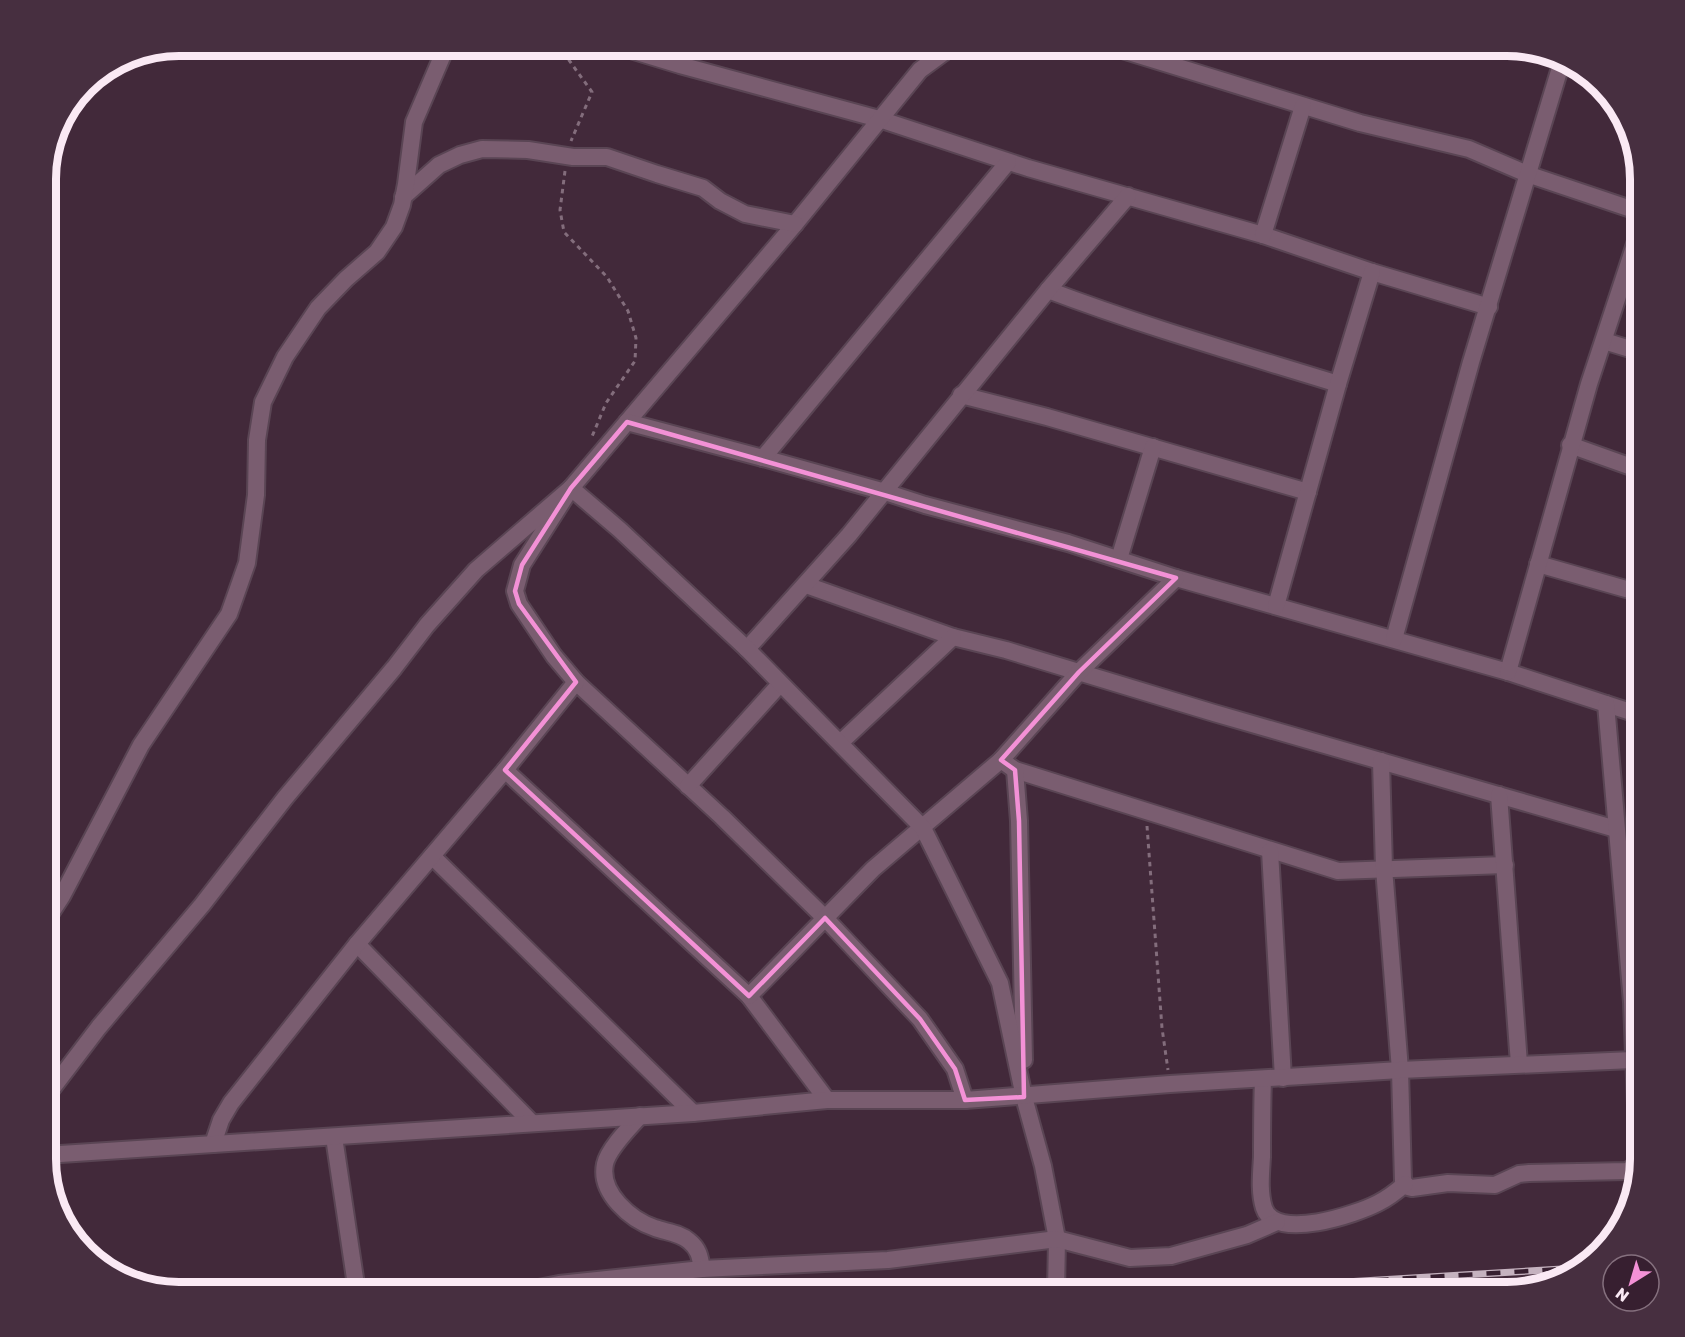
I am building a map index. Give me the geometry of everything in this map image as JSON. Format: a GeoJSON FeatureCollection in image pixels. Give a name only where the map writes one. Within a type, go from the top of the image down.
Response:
{"type":"FeatureCollection","features":[{"type":"Feature","properties":{"kind":"street"},"geometry":{"type":"LineString","coordinates":[[56,904],[141,745],[229,614],[247,563],[256,495],[257,440],[263,402],[285,357],[318,308],[387,240],[394,227],[403,197],[414,122],[442,56]]}},
{"type":"Feature","properties":{"kind":"street"},"geometry":{"type":"LineString","coordinates":[[650,56],[879,119],[1008,162],[1263,235],[1372,272],[1489,307]]}},
{"type":"Feature","properties":{"kind":"street"},"geometry":{"type":"LineString","coordinates":[[939,56],[920,70],[795,224],[571,488],[522,566],[515,591],[519,604],[576,682],[825,918],[920,1019],[955,1069],[965,1100]]}},
{"type":"Feature","properties":{"kind":"street"},"geometry":{"type":"LineString","coordinates":[[1142,56],[1378,128],[1469,149],[1527,174],[1630,209]]}},
{"type":"Feature","properties":{"kind":"street"},"geometry":{"type":"LineString","coordinates":[[1394,639],[1467,373],[1560,68]]}},
{"type":"Feature","properties":{"kind":"street"},"geometry":{"type":"LineString","coordinates":[[1263,235],[1304,106]]}},
{"type":"Feature","properties":{"kind":"street"},"geometry":{"type":"LineString","coordinates":[[403,197],[440,165],[460,155],[482,149],[528,150],[566,156],[607,157],[703,188],[720,201],[744,214],[795,224]]}},
{"type":"Feature","properties":{"kind":"street"},"geometry":{"type":"LineString","coordinates":[[763,458],[1008,162]]}},
{"type":"Feature","properties":{"kind":"street"},"geometry":{"type":"LineString","coordinates":[[747,649],[806,585],[885,492],[1048,290],[1128,196]]}},
{"type":"Feature","properties":{"kind":"street"},"geometry":{"type":"LineString","coordinates":[[1508,672],[1570,445],[1630,255]]}},
{"type":"Feature","properties":{"kind":"street"},"geometry":{"type":"LineString","coordinates":[[1276,606],[1372,272]]}},
{"type":"Feature","properties":{"kind":"street"},"geometry":{"type":"LineString","coordinates":[[1048,290],[1166,332],[1338,384]]}},
{"type":"Feature","properties":{"kind":"street"},"geometry":{"type":"LineString","coordinates":[[1604,341],[1630,349]]}},
{"type":"Feature","properties":{"kind":"street"},"geometry":{"type":"LineString","coordinates":[[962,395],[1308,492]]}},
{"type":"Feature","properties":{"kind":"street"},"geometry":{"type":"LineString","coordinates":[[627,422],[1068,543],[1176,578],[1508,672],[1630,712]]}},
{"type":"Feature","properties":{"kind":"street"},"geometry":{"type":"LineString","coordinates":[[1570,445],[1630,466]]}},
{"type":"Feature","properties":{"kind":"street"},"geometry":{"type":"LineString","coordinates":[[1119,559],[1153,447]]}},
{"type":"Feature","properties":{"kind":"street"},"geometry":{"type":"LineString","coordinates":[[571,488],[652,559],[747,649],[840,743],[871,778],[923,828],[1000,983],[1024,1097],[1043,1166],[1057,1239],[1056,1282]]}},
{"type":"Feature","properties":{"kind":"street"},"geometry":{"type":"LineString","coordinates":[[56,1084],[99,1027],[202,905],[285,798],[427,625],[476,570],[571,488]]}},
{"type":"Feature","properties":{"kind":"street"},"geometry":{"type":"LineString","coordinates":[[1538,564],[1630,590]]}},
{"type":"Feature","properties":{"kind":"street"},"geometry":{"type":"LineString","coordinates":[[749,996],[873,869],[923,828],[1008,765],[1078,672],[1176,578]]}},
{"type":"Feature","properties":{"kind":"street"},"geometry":{"type":"LineString","coordinates":[[806,585],[953,637],[1006,650],[1616,829]]}},
{"type":"Feature","properties":{"kind":"street"},"geometry":{"type":"LineString","coordinates":[[840,743],[953,637]]}},
{"type":"Feature","properties":{"kind":"street"},"geometry":{"type":"LineString","coordinates":[[213,1144],[221,1120],[231,1103],[357,944],[505,770],[576,682]]}},
{"type":"Feature","properties":{"kind":"street"},"geometry":{"type":"LineString","coordinates":[[688,786],[780,684]]}},
{"type":"Feature","properties":{"kind":"street"},"geometry":{"type":"LineString","coordinates":[[1606,704],[1630,980]]}},
{"type":"Feature","properties":{"kind":"street"},"geometry":{"type":"LineString","coordinates":[[1382,761],[1384,868],[1400,1070],[1402,1176],[1405,1184],[1408,1187],[1419,1188],[1448,1183],[1495,1185],[1519,1174],[1629,1170]]}},
{"type":"Feature","properties":{"kind":"street"},"geometry":{"type":"LineString","coordinates":[[1008,765],[1338,871],[1504,865]]}},
{"type":"Feature","properties":{"kind":"street"},"geometry":{"type":"LineString","coordinates":[[1008,765],[1020,821],[1024,1097]]}},
{"type":"Feature","properties":{"kind":"street"},"geometry":{"type":"LineString","coordinates":[[505,770],[749,996],[827,1100]]}},
{"type":"Feature","properties":{"kind":"street"},"geometry":{"type":"LineString","coordinates":[[1499,795],[1519,1064]]}},
{"type":"Feature","properties":{"kind":"street"},"geometry":{"type":"LineString","coordinates":[[1270,851],[1283,1078]]}},
{"type":"Feature","properties":{"kind":"street"},"geometry":{"type":"LineString","coordinates":[[432,856],[693,1113]]}},
{"type":"Feature","properties":{"kind":"street"},"geometry":{"type":"LineString","coordinates":[[357,944],[532,1123]]}},
{"type":"Feature","properties":{"kind":"street"},"geometry":{"type":"LineString","coordinates":[[56,1154],[693,1113],[827,1100],[965,1100],[1170,1084],[1400,1070],[1630,1060]]}},
{"type":"Feature","properties":{"kind":"street"},"geometry":{"type":"LineString","coordinates":[[1263,1079],[1261,1189],[1264,1209],[1277,1222]]}},
{"type":"Feature","properties":{"kind":"street"},"geometry":{"type":"LineString","coordinates":[[640,1116],[625,1133],[605,1163],[604,1176],[619,1206],[635,1219],[688,1239],[699,1251],[702,1269]]}},
{"type":"Feature","properties":{"kind":"street"},"geometry":{"type":"LineString","coordinates":[[334,1137],[356,1282]]}},
{"type":"Feature","properties":{"kind":"street"},"geometry":{"type":"LineString","coordinates":[[579,1282],[702,1269],[888,1260],[1057,1239],[1130,1258],[1171,1256],[1247,1235],[1277,1222],[1307,1224],[1356,1212],[1380,1202],[1405,1184]]}},
{"type":"Feature","properties":{"kind":"path"},"geometry":{"type":"LineString","coordinates":[[566,56],[592,92],[566,156],[560,210],[564,232],[607,277],[628,310],[636,338],[635,361],[606,403],[588,446]]}},
{"type":"Feature","properties":{"kind":"path"},"geometry":{"type":"LineString","coordinates":[[1146,811],[1161,1017],[1170,1084]]}},
{"type":"Feature","properties":{"kind":"highlighted area"},"geometry":{"type":"Polygon","coordinates":[[[627,422],[1176,578],[1079,672],[1001,760],[1015,770],[1019,821],[1024,1097],[965,1100],[955,1069],[920,1019],[825,918],[749,996],[505,770],[576,682],[519,604],[515,591],[522,565],[571,488],[627,422]]]}},
{"type":"Feature","properties":{"kind":"railway"},"geometry":{"type":"LineString","coordinates":[[1346,1282],[1561,1269]]}}]}
